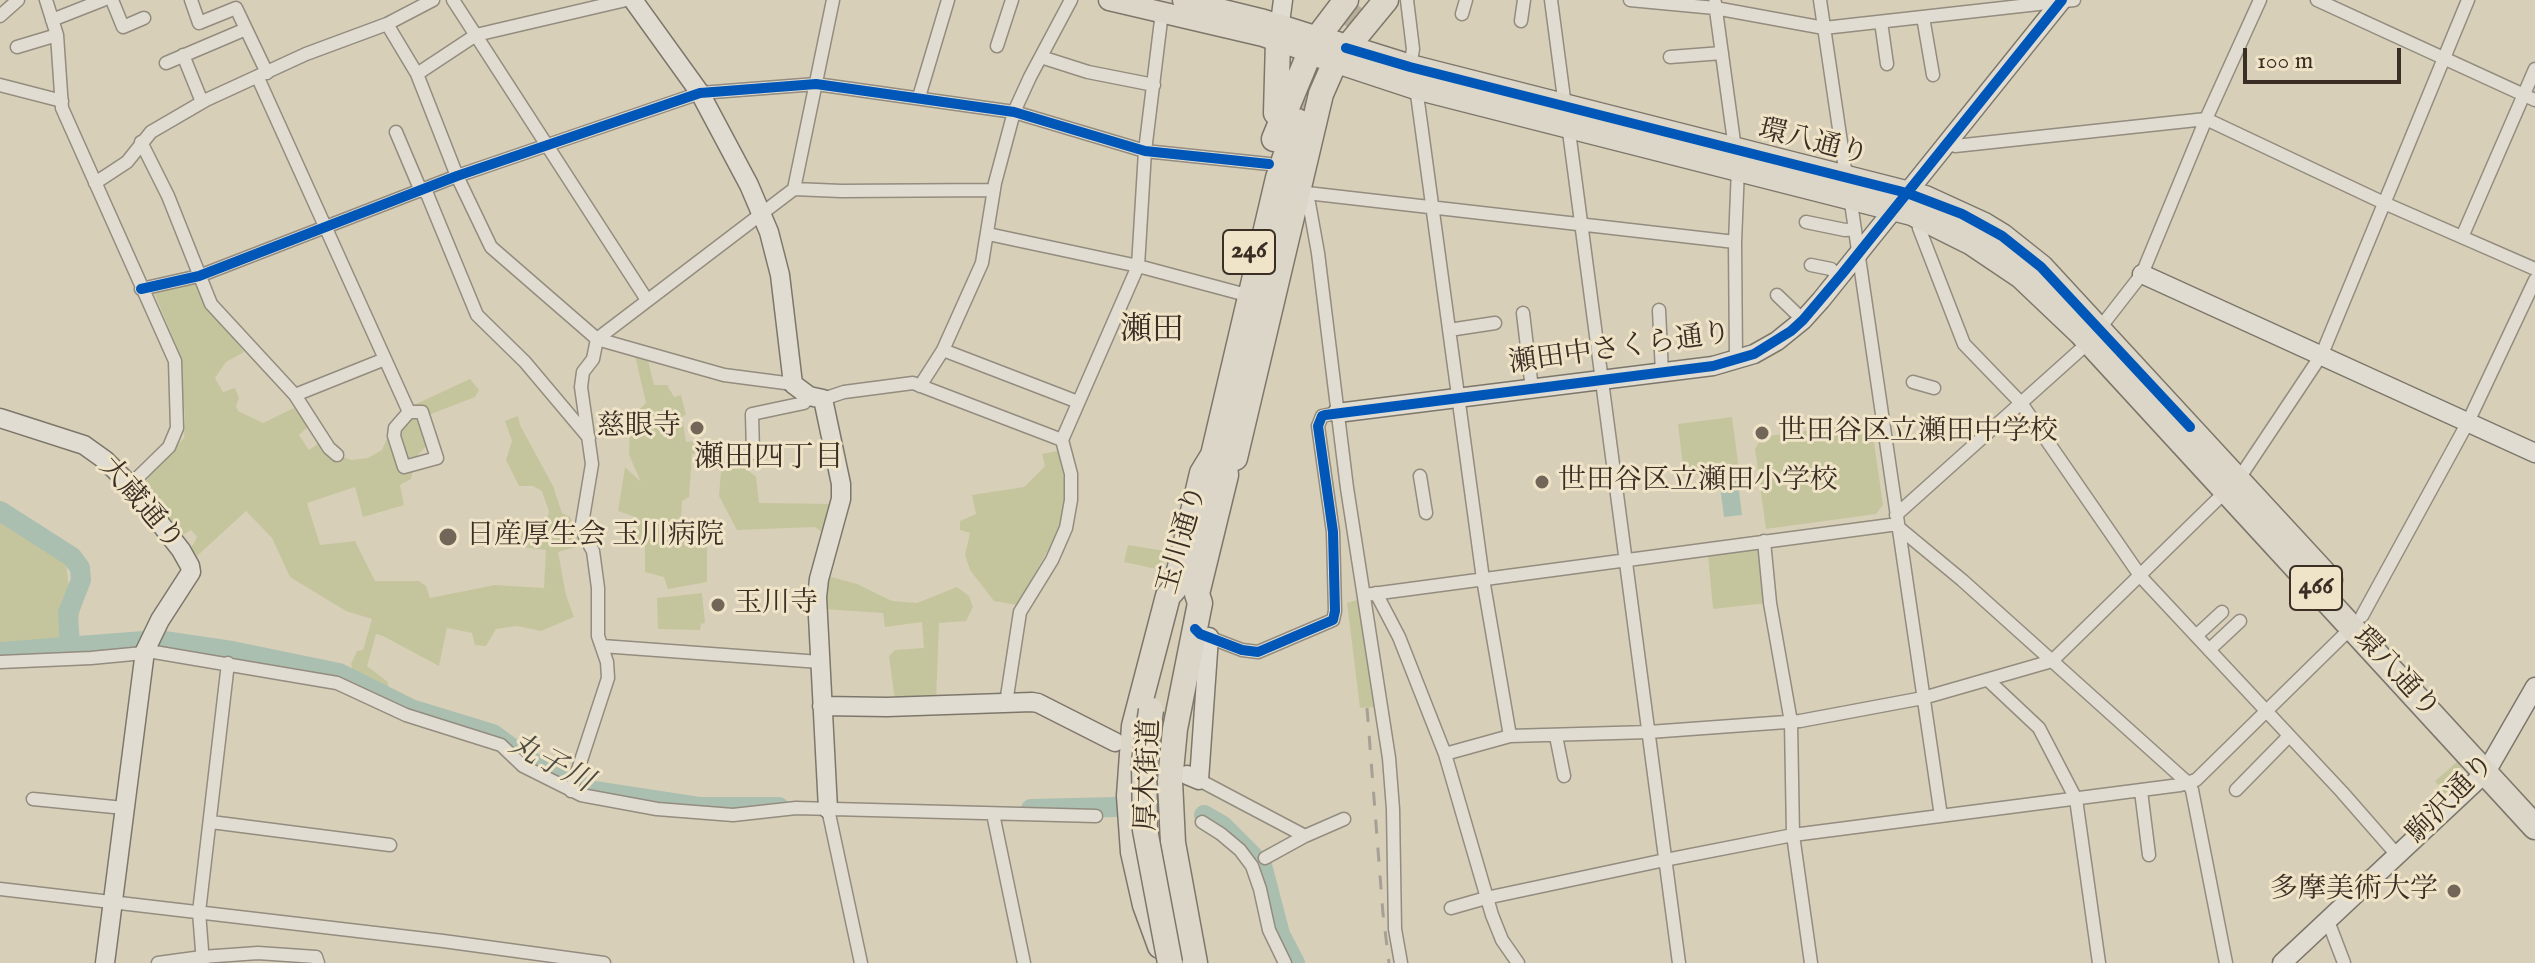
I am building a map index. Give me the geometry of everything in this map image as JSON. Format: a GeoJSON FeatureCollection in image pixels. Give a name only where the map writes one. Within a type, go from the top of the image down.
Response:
{"type":"FeatureCollection","features":[{"type":"Feature","properties":{"kind":"highway","name":"246"},"geometry":{"type":"LineString","coordinates":[[1346,0],[1314,45],[1300,120],[1298,192],[1234,460],[1214,474],[1201,454],[1274,140],[1300,120],[1321,94],[1341,55],[1386,0]]}},
{"type":"Feature","properties":{"kind":"highway"},"geometry":{"type":"LineString","coordinates":[[1366,0],[1376,3],[1386,0]]}},
{"type":"Feature","properties":{"kind":"highway"},"geometry":{"type":"LineString","coordinates":[[1365,25],[1366,43],[1378,57]]}},
{"type":"Feature","properties":{"kind":"highway"},"geometry":{"type":"LineString","coordinates":[[1274,140],[1279,33]]}},
{"type":"Feature","properties":{"kind":"highway","name":"環八通り"},"geometry":{"type":"LineString","coordinates":[[1314,45],[1413,77],[1848,186],[1906,205],[1941,204],[2002,236],[2041,267],[2095,336],[2357,622],[2535,827]]}},
{"type":"Feature","properties":{"kind":"highway","name":"環八通り"},"geometry":{"type":"LineString","coordinates":[[1341,55],[1378,57],[1413,77]]}},
{"type":"Feature","properties":{"kind":"highway","name":"玉川通り"},"geometry":{"type":"LineString","coordinates":[[1186,591],[1214,474],[1224,458],[1300,120]]}},
{"type":"Feature","properties":{"kind":"highway","name":"玉川通り"},"geometry":{"type":"LineString","coordinates":[[1186,591],[1200,603],[1202,633],[1175,729],[1170,798],[1173,843],[1195,963]]}},
{"type":"Feature","properties":{"kind":"highway","name":"玉川通り"},"geometry":{"type":"LineString","coordinates":[[1168,963],[1138,879],[1130,824],[1129,785],[1134,726],[1168,596],[1186,591]]}},
{"type":"Feature","properties":{"kind":"highway","name":"厚木街道"},"geometry":{"type":"LineString","coordinates":[[1168,963],[1145,830],[1144,762],[1192,601],[1186,591]]}},
{"type":"Feature","properties":{"kind":"highway","name":"厚木街道"},"geometry":{"type":"LineString","coordinates":[[1159,711],[1157,798],[1161,842],[1183,963]]}},
{"type":"Feature","properties":{"kind":"highway","name":"環八通り"},"geometry":{"type":"LineString","coordinates":[[2485,772],[2535,802]]}},
{"type":"Feature","properties":{"kind":"main road","name":"環八通り"},"geometry":{"type":"LineString","coordinates":[[1109,0],[1279,33]]}},
{"type":"Feature","properties":{"kind":"main road","name":"環八通り"},"geometry":{"type":"LineString","coordinates":[[1189,1],[1314,45]]}},
{"type":"Feature","properties":{"kind":"street"},"geometry":{"type":"LineString","coordinates":[[0,16],[18,0]]}},
{"type":"Feature","properties":{"kind":"street"},"geometry":{"type":"LineString","coordinates":[[46,0],[57,35],[62,108],[175,361],[177,428],[169,447],[130,485]]}},
{"type":"Feature","properties":{"kind":"street"},"geometry":{"type":"LineString","coordinates":[[52,20],[103,0]]}},
{"type":"Feature","properties":{"kind":"street"},"geometry":{"type":"LineString","coordinates":[[112,0],[123,27],[144,18]]}},
{"type":"Feature","properties":{"kind":"street"},"geometry":{"type":"LineString","coordinates":[[191,0],[199,23],[236,8],[325,227],[409,412]]}},
{"type":"Feature","properties":{"kind":"street"},"geometry":{"type":"LineString","coordinates":[[95,183],[127,162],[151,132],[202,102],[306,54],[387,24],[433,0]]}},
{"type":"Feature","properties":{"kind":"street"},"geometry":{"type":"LineString","coordinates":[[453,0],[647,300]]}},
{"type":"Feature","properties":{"kind":"street"},"geometry":{"type":"LineString","coordinates":[[417,74],[476,35],[626,0]]}},
{"type":"Feature","properties":{"kind":"street"},"geometry":{"type":"LineString","coordinates":[[633,0],[700,93],[762,213],[780,275],[793,384]]}},
{"type":"Feature","properties":{"kind":"street"},"geometry":{"type":"LineString","coordinates":[[919,97],[948,0]]}},
{"type":"Feature","properties":{"kind":"street"},"geometry":{"type":"LineString","coordinates":[[997,46],[1012,0]]}},
{"type":"Feature","properties":{"kind":"street"},"geometry":{"type":"LineString","coordinates":[[920,386],[943,350],[982,263],[994,190],[1014,112],[1071,0]]}},
{"type":"Feature","properties":{"kind":"street"},"geometry":{"type":"LineString","coordinates":[[1279,33],[1283,0]]}},
{"type":"Feature","properties":{"kind":"street"},"geometry":{"type":"LineString","coordinates":[[1407,0],[1413,77],[1483,579],[1510,736]]}},
{"type":"Feature","properties":{"kind":"street"},"geometry":{"type":"LineString","coordinates":[[1462,14],[1466,0]]}},
{"type":"Feature","properties":{"kind":"street"},"geometry":{"type":"LineString","coordinates":[[1521,21],[1524,0]]}},
{"type":"Feature","properties":{"kind":"street"},"geometry":{"type":"LineString","coordinates":[[1551,0],[1679,963]]}},
{"type":"Feature","properties":{"kind":"street"},"geometry":{"type":"LineString","coordinates":[[1630,0],[1715,4],[1824,28],[1923,17],[1984,5],[2065,1]]}},
{"type":"Feature","properties":{"kind":"street"},"geometry":{"type":"LineString","coordinates":[[1820,0],[1941,816]]}},
{"type":"Feature","properties":{"kind":"street"},"geometry":{"type":"LineString","coordinates":[[1371,594],[1897,522],[2095,336],[2142,274],[2206,119],[2260,0]]}},
{"type":"Feature","properties":{"kind":"street"},"geometry":{"type":"LineString","coordinates":[[2317,0],[2529,97]]}},
{"type":"Feature","properties":{"kind":"street"},"geometry":{"type":"LineString","coordinates":[[1445,754],[1510,736],[1649,732],[1791,722],[1923,698],[2052,661],[2232,486],[2322,354],[2468,0]]}},
{"type":"Feature","properties":{"kind":"street"},"geometry":{"type":"LineString","coordinates":[[794,189],[831,1]]}},
{"type":"Feature","properties":{"kind":"street","name":"瀬田中さくら通り"},"geometry":{"type":"LineString","coordinates":[[1329,414],[1713,366],[1754,354],[1777,341],[1803,320],[1857,255],[1906,205],[1947,143],[2065,1]]}},
{"type":"Feature","properties":{"kind":"street"},"geometry":{"type":"LineString","coordinates":[[1715,4],[1737,159],[1736,360]]}},
{"type":"Feature","properties":{"kind":"street"},"geometry":{"type":"LineString","coordinates":[[1006,703],[1020,612],[1052,560],[1066,528],[1071,474],[1062,440],[1138,266],[1145,151],[1162,12]]}},
{"type":"Feature","properties":{"kind":"street"},"geometry":{"type":"LineString","coordinates":[[1923,17],[1933,75]]}},
{"type":"Feature","properties":{"kind":"street"},"geometry":{"type":"LineString","coordinates":[[1881,22],[1887,64]]}},
{"type":"Feature","properties":{"kind":"street"},"geometry":{"type":"LineString","coordinates":[[387,24],[417,74],[457,176],[491,247],[597,339],[724,375],[793,384],[816,398],[841,484],[841,499],[818,588],[829,804],[861,963]]}},
{"type":"Feature","properties":{"kind":"street"},"geometry":{"type":"LineString","coordinates":[[166,63],[246,29]]}},
{"type":"Feature","properties":{"kind":"street"},"geometry":{"type":"LineString","coordinates":[[17,47],[57,35]]}},
{"type":"Feature","properties":{"kind":"street"},"geometry":{"type":"LineString","coordinates":[[1670,57],[1722,53]]}},
{"type":"Feature","properties":{"kind":"street"},"geometry":{"type":"LineString","coordinates":[[183,55],[202,102]]}},
{"type":"Feature","properties":{"kind":"street"},"geometry":{"type":"LineString","coordinates":[[1041,57],[1088,72],[1154,85]]}},
{"type":"Feature","properties":{"kind":"street"},"geometry":{"type":"LineString","coordinates":[[2462,237],[2529,97],[2535,69]]}},
{"type":"Feature","properties":{"kind":"street"},"geometry":{"type":"LineString","coordinates":[[141,289],[199,276],[457,176],[700,93],[816,84],[1014,112],[1145,151],[1269,164]]}},
{"type":"Feature","properties":{"kind":"street"},"geometry":{"type":"LineString","coordinates":[[0,85],[62,101]]}},
{"type":"Feature","properties":{"kind":"street"},"geometry":{"type":"LineString","coordinates":[[1947,143],[1955,146],[2206,119],[2384,203],[2535,269]]}},
{"type":"Feature","properties":{"kind":"street"},"geometry":{"type":"LineString","coordinates":[[396,132],[477,315],[525,362],[589,438]]}},
{"type":"Feature","properties":{"kind":"street"},"geometry":{"type":"LineString","coordinates":[[141,142],[168,196],[211,304],[295,395],[329,448],[337,455]]}},
{"type":"Feature","properties":{"kind":"street"},"geometry":{"type":"LineString","coordinates":[[572,788],[608,678],[607,662],[598,636],[598,588],[593,551],[582,524],[592,464],[581,387],[583,372],[593,359],[597,339],[794,189],[994,190]]}},
{"type":"Feature","properties":{"kind":"street"},"geometry":{"type":"LineString","coordinates":[[1298,192],[1735,242]]}},
{"type":"Feature","properties":{"kind":"street"},"geometry":{"type":"LineString","coordinates":[[1298,192],[1309,203],[1318,253],[1329,414],[1371,594],[1391,775],[1395,929],[1401,963]]}},
{"type":"Feature","properties":{"kind":"street"},"geometry":{"type":"LineString","coordinates":[[1906,205],[1919,228],[1964,344],[2021,403],[2141,577],[2398,856]]}},
{"type":"Feature","properties":{"kind":"street"},"geometry":{"type":"LineString","coordinates":[[1806,222],[1845,230],[1855,229]]}},
{"type":"Feature","properties":{"kind":"street"},"geometry":{"type":"LineString","coordinates":[[988,234],[1138,266],[1239,293]]}},
{"type":"Feature","properties":{"kind":"street"},"geometry":{"type":"LineString","coordinates":[[1811,265],[1831,269],[1839,277]]}},
{"type":"Feature","properties":{"kind":"street"},"geometry":{"type":"LineString","coordinates":[[2142,274],[2535,453]]}},
{"type":"Feature","properties":{"kind":"street"},"geometry":{"type":"LineString","coordinates":[[1451,908],[1486,898],[1793,835],[2141,791],[2196,780],[2357,622],[2468,422],[2535,280]]}},
{"type":"Feature","properties":{"kind":"street"},"geometry":{"type":"LineString","coordinates":[[1777,295],[1803,320]]}},
{"type":"Feature","properties":{"kind":"street"},"geometry":{"type":"LineString","coordinates":[[1659,310],[1662,373]]}},
{"type":"Feature","properties":{"kind":"street"},"geometry":{"type":"LineString","coordinates":[[1523,313],[1532,389]]}},
{"type":"Feature","properties":{"kind":"street"},"geometry":{"type":"LineString","coordinates":[[1449,330],[1495,323]]}},
{"type":"Feature","properties":{"kind":"street"},"geometry":{"type":"LineString","coordinates":[[943,350],[1078,402]]}},
{"type":"Feature","properties":{"kind":"street"},"geometry":{"type":"LineString","coordinates":[[295,395],[385,359]]}},
{"type":"Feature","properties":{"kind":"street"},"geometry":{"type":"LineString","coordinates":[[1913,382],[1934,388]]}},
{"type":"Feature","properties":{"kind":"street"},"geometry":{"type":"LineString","coordinates":[[753,453],[752,414],[844,392],[913,383],[1062,440]]}},
{"type":"Feature","properties":{"kind":"street"},"geometry":{"type":"LineString","coordinates":[[409,412],[422,412],[437,458],[404,467],[394,436],[395,428],[409,412]]}},
{"type":"Feature","properties":{"kind":"street"},"geometry":{"type":"LineString","coordinates":[[1305,836],[1193,777],[1202,633],[1242,650],[1258,652],[1333,620],[1333,532],[1318,426],[1329,414]]}},
{"type":"Feature","properties":{"kind":"street","name":"大蔵通り"},"geometry":{"type":"LineString","coordinates":[[0,418],[84,445],[105,460],[130,485],[181,550],[191,572],[148,644],[105,963]]}},
{"type":"Feature","properties":{"kind":"street"},"geometry":{"type":"LineString","coordinates":[[1420,476],[1426,513]]}},
{"type":"Feature","properties":{"kind":"street"},"geometry":{"type":"LineString","coordinates":[[1897,522],[2188,783],[2192,790],[2226,963]]}},
{"type":"Feature","properties":{"kind":"street"},"geometry":{"type":"LineString","coordinates":[[1333,532],[1355,530]]}},
{"type":"Feature","properties":{"kind":"street"},"geometry":{"type":"LineString","coordinates":[[1764,541],[1770,603],[1791,722],[1793,835],[1811,963]]}},
{"type":"Feature","properties":{"kind":"street"},"geometry":{"type":"LineString","coordinates":[[1371,594],[1399,637],[1445,754],[1486,898],[1502,940],[1518,963]]}},
{"type":"Feature","properties":{"kind":"street"},"geometry":{"type":"LineString","coordinates":[[2196,636],[2222,612]]}},
{"type":"Feature","properties":{"kind":"street"},"geometry":{"type":"LineString","coordinates":[[2209,650],[2240,621]]}},
{"type":"Feature","properties":{"kind":"street"},"geometry":{"type":"LineString","coordinates":[[0,662],[91,658],[148,644],[228,663],[337,683],[406,715],[501,745],[523,766],[611,801],[733,815],[829,804],[993,814],[1096,816]]}},
{"type":"Feature","properties":{"kind":"street"},"geometry":{"type":"LineString","coordinates":[[602,646],[820,662]]}},
{"type":"Feature","properties":{"kind":"street"},"geometry":{"type":"LineString","coordinates":[[202,960],[199,912],[228,663]]}},
{"type":"Feature","properties":{"kind":"street"},"geometry":{"type":"LineString","coordinates":[[1989,681],[2039,728],[2076,799],[2099,963]]}},
{"type":"Feature","properties":{"kind":"street","name":"駒沢通り"},"geometry":{"type":"LineString","coordinates":[[2282,963],[2485,772],[2535,687]]}},
{"type":"Feature","properties":{"kind":"street"},"geometry":{"type":"LineString","coordinates":[[822,706],[1038,703],[1115,742]]}},
{"type":"Feature","properties":{"kind":"street"},"geometry":{"type":"LineString","coordinates":[[1556,736],[1564,776]]}},
{"type":"Feature","properties":{"kind":"street"},"geometry":{"type":"LineString","coordinates":[[2236,790],[2289,736]]}},
{"type":"Feature","properties":{"kind":"street"},"geometry":{"type":"LineString","coordinates":[[2141,791],[2149,855]]}},
{"type":"Feature","properties":{"kind":"street"},"geometry":{"type":"LineString","coordinates":[[33,799],[124,808]]}},
{"type":"Feature","properties":{"kind":"street"},"geometry":{"type":"LineString","coordinates":[[993,814],[1024,963]]}},
{"type":"Feature","properties":{"kind":"street"},"geometry":{"type":"LineString","coordinates":[[1265,858],[1344,819]]}},
{"type":"Feature","properties":{"kind":"street"},"geometry":{"type":"LineString","coordinates":[[211,822],[390,845]]}},
{"type":"Feature","properties":{"kind":"street"},"geometry":{"type":"LineString","coordinates":[[1202,822],[1240,850],[1252,866],[1269,930],[1285,963]]}},
{"type":"Feature","properties":{"kind":"street"},"geometry":{"type":"LineString","coordinates":[[0,889],[604,963]]}},
{"type":"Feature","properties":{"kind":"street"},"geometry":{"type":"LineString","coordinates":[[2328,921],[2344,963]]}},
{"type":"Feature","properties":{"kind":"street"},"geometry":{"type":"LineString","coordinates":[[158,963],[316,957],[318,963]]}},
{"type":"Feature","properties":{"kind":"green space"},"geometry":{"type":"Polygon","coordinates":[[[196,281],[208,306],[244,352],[226,362],[215,378],[223,392],[235,388],[239,398],[238,411],[263,423],[294,408],[308,427],[299,435],[309,450],[319,443],[323,448],[351,460],[368,458],[382,450],[403,410],[470,379],[479,390],[475,397],[421,418],[427,445],[416,457],[411,479],[400,485],[404,505],[363,517],[355,487],[307,503],[320,545],[355,541],[375,581],[419,581],[426,586],[430,598],[495,585],[544,588],[546,550],[506,545],[503,538],[544,527],[549,512],[542,491],[533,486],[519,486],[506,460],[512,441],[505,421],[518,416],[553,486],[562,513],[570,517],[583,545],[558,552],[566,595],[574,617],[541,631],[517,626],[496,629],[486,646],[475,645],[472,633],[447,628],[439,666],[376,634],[367,666],[388,682],[388,689],[353,672],[351,664],[357,651],[363,650],[372,619],[346,611],[290,577],[272,538],[246,511],[197,556],[191,548],[197,537],[191,530],[181,536],[138,484],[184,438],[179,352],[154,293],[196,281]]]}},
{"type":"Feature","properties":{"kind":"green space"},"geometry":{"type":"Polygon","coordinates":[[[635,356],[648,360],[654,385],[667,385],[674,397],[681,395],[686,415],[682,416],[686,442],[702,440],[704,451],[692,454],[689,497],[682,501],[680,539],[707,543],[707,582],[668,589],[664,577],[645,572],[645,544],[637,542],[638,518],[618,511],[625,467],[641,482],[629,455],[630,418],[646,403],[635,356]]]}},
{"type":"Feature","properties":{"kind":"green space"},"geometry":{"type":"Polygon","coordinates":[[[1732,417],[1739,470],[1684,475],[1678,424],[1732,417]]]}},
{"type":"Feature","properties":{"kind":"green space"},"geometry":{"type":"Polygon","coordinates":[[[1871,422],[1883,505],[1876,514],[1766,529],[1755,449],[1762,437],[1871,422]]]}},
{"type":"Feature","properties":{"kind":"green space"},"geometry":{"type":"Polygon","coordinates":[[[1058,451],[1066,489],[1062,525],[1017,605],[994,601],[970,570],[965,555],[970,533],[960,530],[960,521],[976,514],[972,495],[1024,487],[1045,466],[1042,454],[1058,451]]]}},
{"type":"Feature","properties":{"kind":"green space"},"geometry":{"type":"Polygon","coordinates":[[[745,468],[756,477],[759,503],[834,504],[823,533],[815,527],[737,530],[719,496],[721,470],[745,468]]]}},
{"type":"Feature","properties":{"kind":"green space"},"geometry":{"type":"Polygon","coordinates":[[[0,518],[54,556],[62,555],[69,588],[81,605],[74,639],[67,649],[0,651],[0,518]]]}},
{"type":"Feature","properties":{"kind":"green space"},"geometry":{"type":"Polygon","coordinates":[[[1128,545],[1165,551],[1161,570],[1124,562],[1128,545]]]}},
{"type":"Feature","properties":{"kind":"green space"},"geometry":{"type":"Polygon","coordinates":[[[1761,548],[1767,603],[1713,609],[1708,554],[1761,548]]]}},
{"type":"Feature","properties":{"kind":"green space"},"geometry":{"type":"Polygon","coordinates":[[[828,576],[857,584],[892,601],[917,603],[957,587],[969,596],[973,607],[966,621],[939,623],[936,701],[895,701],[889,656],[895,650],[924,648],[922,622],[885,627],[883,613],[824,609],[828,576]]]}},
{"type":"Feature","properties":{"kind":"green space"},"geometry":{"type":"Polygon","coordinates":[[[702,593],[705,623],[701,624],[700,630],[658,629],[657,598],[702,593]]]}},
{"type":"Feature","properties":{"kind":"green space"},"geometry":{"type":"Polygon","coordinates":[[[1360,599],[1375,707],[1360,708],[1347,603],[1360,599]]]}},
{"type":"Feature","properties":{"kind":"green space"},"geometry":{"type":"Polygon","coordinates":[[[2458,761],[2461,780],[2445,794],[2435,781],[2458,761]]]}},
{"type":"Feature","properties":{"kind":"shaded area"},"geometry":{"type":"Polygon","coordinates":[[[1737,476],[1742,515],[1724,517],[1719,479],[1737,476]]]}},
{"type":"Feature","properties":{"kind":"waterway"},"geometry":{"type":"LineString","coordinates":[[0,511],[72,557],[80,568],[81,580],[68,613],[70,647]]}},
{"type":"Feature","properties":{"kind":"waterway","name":"丸子川"},"geometry":{"type":"LineString","coordinates":[[0,652],[157,640],[232,651],[339,673],[411,709],[493,734],[527,759],[594,791],[699,807],[779,807]]}},
{"type":"Feature","properties":{"kind":"waterway","name":"丸子川"},"geometry":{"type":"LineString","coordinates":[[1031,809],[1115,807]]}},
{"type":"Feature","properties":{"kind":"waterway"},"geometry":{"type":"LineString","coordinates":[[1204,815],[1223,826],[1262,865],[1280,934],[1295,963]]}},
{"type":"Feature","properties":{"kind":"tunnel"},"geometry":{"type":"LineString","coordinates":[[1297,121],[1333,35],[1358,0]]}},
{"type":"Feature","properties":{"kind":"railway"},"geometry":{"type":"LineString","coordinates":[[1367,708],[1389,963]]}},
{"type":"Feature","properties":{"kind":"cycle path"},"geometry":{"type":"LineString","coordinates":[[1195,629],[1200,634],[1242,650],[1258,652],[1333,620],[1333,532],[1318,426],[1322,416],[1713,366],[1754,354],[1791,331],[1842,274],[2062,0]]}},
{"type":"Feature","properties":{"kind":"cycle path"},"geometry":{"type":"LineString","coordinates":[[1346,48],[1907,193],[1962,214],[2002,236],[2041,267],[2190,427]]}},
{"type":"Feature","properties":{"kind":"cycle path"},"geometry":{"type":"LineString","coordinates":[[141,289],[199,276],[457,176],[700,93],[816,84],[1014,112],[1145,151],[1269,164]]}},
{"type":"Feature","properties":{"kind":"place","name":"慈眼寺"},"geometry":{"type":"Point","coordinates":[697,428]}},
{"type":"Feature","properties":{"kind":"place","name":"世田谷区立瀬田中学校"},"geometry":{"type":"Point","coordinates":[1762,433]}},
{"type":"Feature","properties":{"kind":"place","name":"世田谷区立瀬田小学校"},"geometry":{"type":"Point","coordinates":[1542,482]}},
{"type":"Feature","properties":{"kind":"place","name":"日産厚生会 玉川病院"},"geometry":{"type":"Point","coordinates":[448,537]}},
{"type":"Feature","properties":{"kind":"place","name":"玉川寺"},"geometry":{"type":"Point","coordinates":[718,605]}},
{"type":"Feature","properties":{"kind":"place","name":"多摩美術大学"},"geometry":{"type":"Point","coordinates":[2454,891]}},
{"type":"Feature","properties":{"kind":"district","name":"瀬田"},"geometry":{"type":"Point","coordinates":[1152,332]}},
{"type":"Feature","properties":{"kind":"district","name":"瀬田四丁目"},"geometry":{"type":"Point","coordinates":[769,460]}}]}
